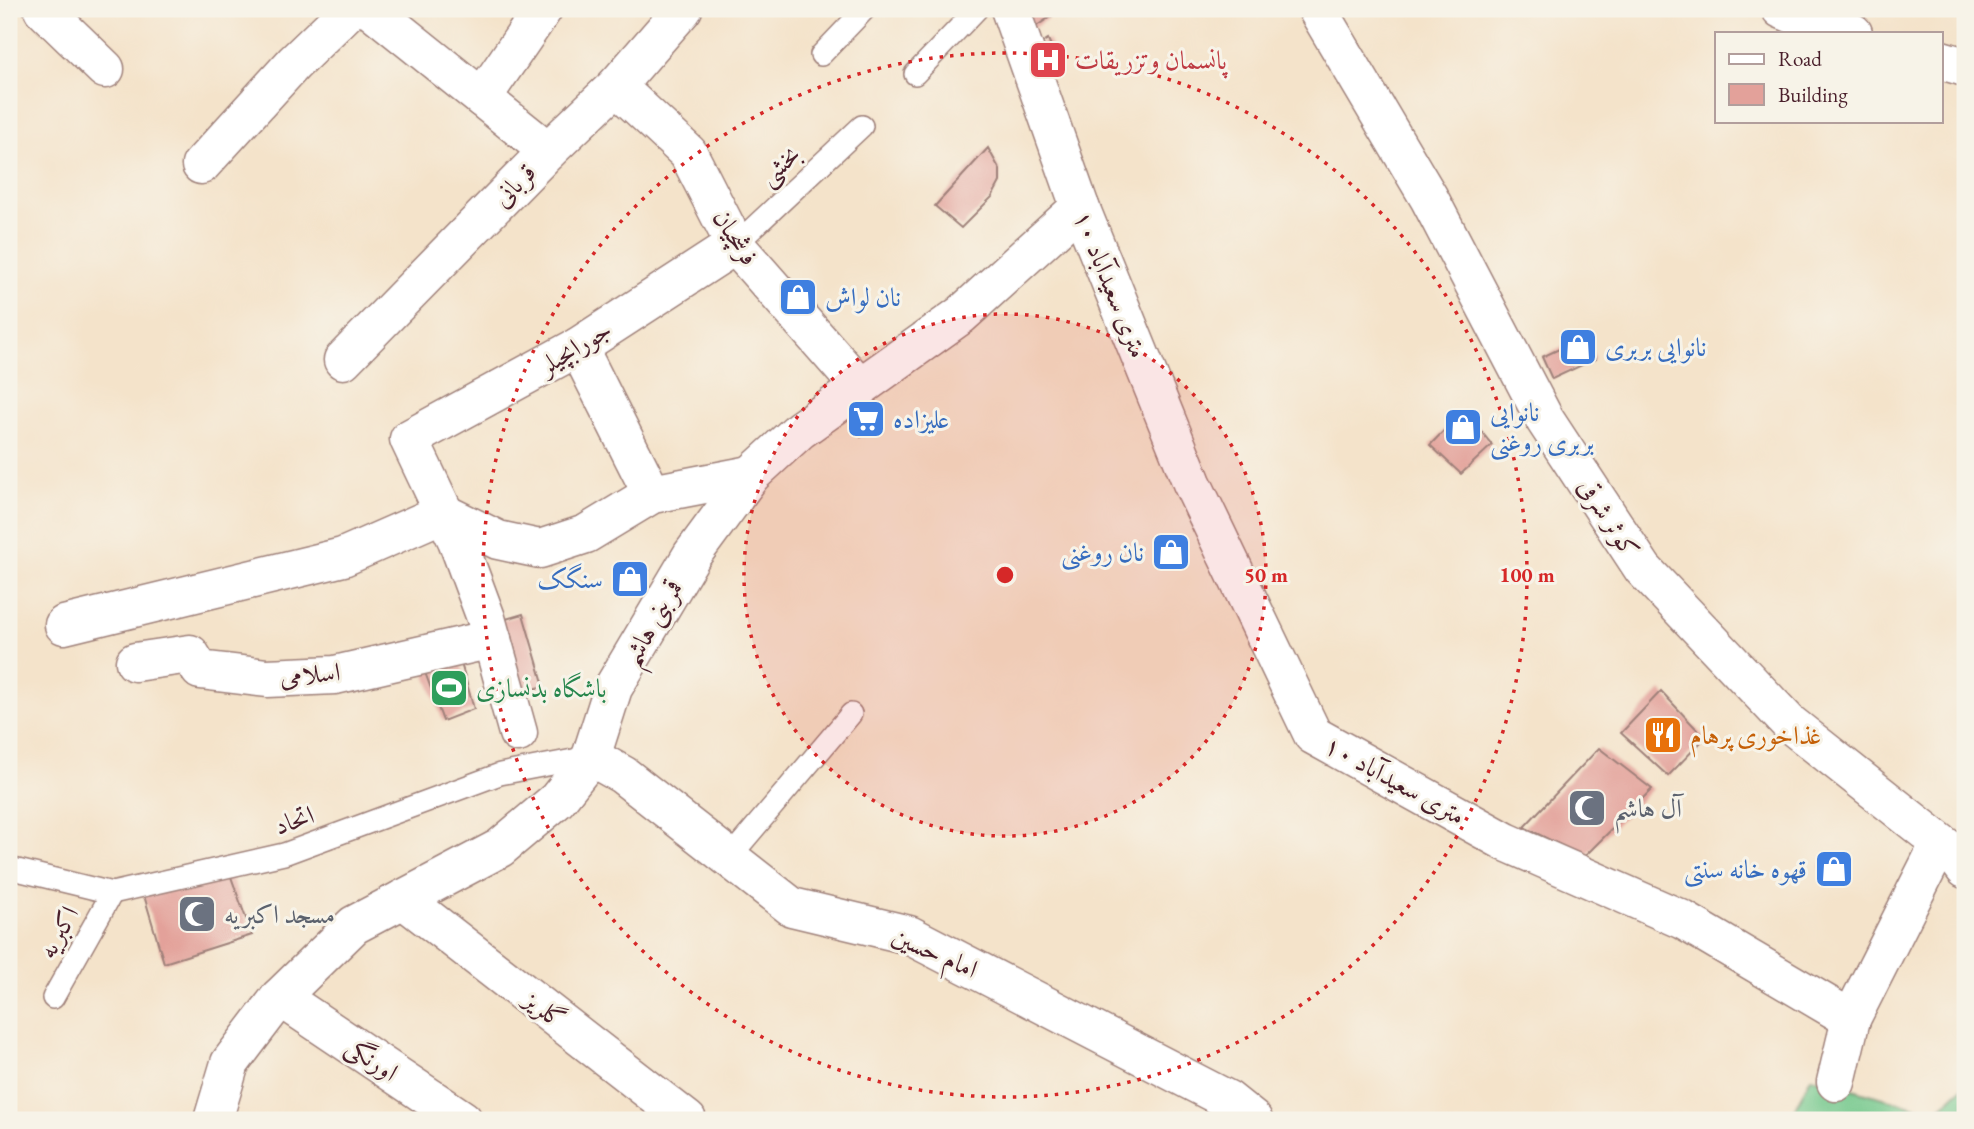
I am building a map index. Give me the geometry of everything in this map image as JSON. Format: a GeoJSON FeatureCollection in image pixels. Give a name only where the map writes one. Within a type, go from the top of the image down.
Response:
{"type":"FeatureCollection","features":[{"type":"Feature","properties":{"kind":"street"},"geometry":{"type":"LineString","coordinates":[[43,9],[105,68]]}},
{"type":"Feature","properties":{"kind":"street"},"geometry":{"type":"LineString","coordinates":[[482,97],[543,9]]}},
{"type":"Feature","properties":{"kind":"street","name":"قربانی"},"geometry":{"type":"LineString","coordinates":[[343,360],[548,151],[616,86],[683,9]]}},
{"type":"Feature","properties":{"kind":"street","name":"۱۰ متری سعیدآباد"},"geometry":{"type":"LineString","coordinates":[[1010,9],[1080,207],[1192,484],[1313,735],[1506,842],[1683,920],[1852,1019]]}},
{"type":"Feature","properties":{"kind":"street","name":"کوثر شرقی"},"geometry":{"type":"LineString","coordinates":[[1317,9],[1429,198],[1545,420],[1643,569],[1790,723],[1953,856]]}},
{"type":"Feature","properties":{"kind":"street"},"geometry":{"type":"LineString","coordinates":[[1796,11],[1850,32]]}},
{"type":"Feature","properties":{"kind":"street"},"geometry":{"type":"LineString","coordinates":[[201,165],[294,64],[374,12],[548,151]]}},
{"type":"Feature","properties":{"kind":"street"},"geometry":{"type":"LineString","coordinates":[[1942,60],[1965,68]]}},
{"type":"Feature","properties":{"kind":"street","name":"فرشچیان"},"geometry":{"type":"LineString","coordinates":[[616,86],[688,153],[735,245],[860,387]]}},
{"type":"Feature","properties":{"kind":"street","name":"قمربنی هاشم"},"geometry":{"type":"LineString","coordinates":[[214,1120],[230,1063],[280,997],[354,925],[500,848],[557,800],[592,757],[613,688],[692,555],[751,475],[800,430],[961,315],[1080,207]]}},
{"type":"Feature","properties":{"kind":"street","name":"جورابچیلر"},"geometry":{"type":"LineString","coordinates":[[443,513],[409,439],[578,347],[735,245]]}},
{"type":"Feature","properties":{"kind":"street"},"geometry":{"type":"LineString","coordinates":[[578,347],[652,494]]}},
{"type":"Feature","properties":{"kind":"street"},"geometry":{"type":"LineString","coordinates":[[64,625],[343,557],[443,513],[498,540],[540,549],[586,534],[652,494],[751,475]]}},
{"type":"Feature","properties":{"kind":"street"},"geometry":{"type":"LineString","coordinates":[[443,513],[457,540],[492,639],[518,733]]}},
{"type":"Feature","properties":{"kind":"street","name":"اسلامی"},"geometry":{"type":"LineString","coordinates":[[135,662],[190,654],[200,670],[267,678],[335,675],[492,639]]}},
{"type":"Feature","properties":{"kind":"street","name":"امام حسین"},"geometry":{"type":"LineString","coordinates":[[592,757],[623,775],[792,907],[909,935],[1228,1100],[1253,1120]]}},
{"type":"Feature","properties":{"kind":"street"},"geometry":{"type":"LineString","coordinates":[[1836,1082],[1852,1019],[1953,856]]}},
{"type":"Feature","properties":{"kind":"street","name":"گلریز"},"geometry":{"type":"LineString","coordinates":[[403,899],[687,1120]]}},
{"type":"Feature","properties":{"kind":"street","name":"اورنگی"},"geometry":{"type":"LineString","coordinates":[[280,997],[463,1120]]}},
{"type":"Feature","properties":{"kind":"lane"},"geometry":{"type":"LineString","coordinates":[[821,55],[865,9]]}},
{"type":"Feature","properties":{"kind":"lane"},"geometry":{"type":"LineString","coordinates":[[915,74],[977,9]]}},
{"type":"Feature","properties":{"kind":"lane","name":"بخشی"},"geometry":{"type":"LineString","coordinates":[[735,245],[862,126]]}},
{"type":"Feature","properties":{"kind":"lane"},"geometry":{"type":"LineString","coordinates":[[729,858],[852,714]]}},
{"type":"Feature","properties":{"kind":"lane","name":"اتحاد"},"geometry":{"type":"LineString","coordinates":[[9,868],[112,893],[284,854],[500,774],[592,757]]}},
{"type":"Feature","properties":{"kind":"lane","name":"اکبریه"},"geometry":{"type":"LineString","coordinates":[[53,998],[112,893]]}},
{"type":"Feature","properties":{"kind":"green space"},"geometry":{"type":"Polygon","coordinates":[[[1811,1077],[1935,1113],[1965,1085],[1965,1120],[1789,1120],[1811,1077]]]}},
{"type":"Feature","properties":{"kind":"building"},"geometry":{"type":"Polygon","coordinates":[[[1022,9],[1062,9],[1032,29],[1022,9]]]}},
{"type":"Feature","properties":{"kind":"building","name":"پانسمان وتزریقات"},"geometry":{"type":"Polygon","coordinates":[[[1048,39],[1062,73],[1045,79],[1034,48],[1048,39]]]}},
{"type":"Feature","properties":{"kind":"building"},"geometry":{"type":"Polygon","coordinates":[[[988,148],[1000,170],[1000,182],[992,197],[961,228],[935,206],[988,148]]]}},
{"type":"Feature","properties":{"kind":"building","name":"نانوایی بربری"},"geometry":{"type":"Polygon","coordinates":[[[1587,336],[1595,359],[1552,379],[1542,357],[1587,336]]]}},
{"type":"Feature","properties":{"kind":"building","name":"علیزاده"},"geometry":{"type":"Polygon","coordinates":[[[871,400],[883,422],[861,437],[848,416],[871,400]]]}},
{"type":"Feature","properties":{"kind":"building","name":"نانوایی بربری روغنی"},"geometry":{"type":"Polygon","coordinates":[[[1464,410],[1492,445],[1461,474],[1430,445],[1464,410]]]}},
{"type":"Feature","properties":{"kind":"building"},"geometry":{"type":"Polygon","coordinates":[[[523,614],[544,686],[513,695],[492,623],[523,614]]]}},
{"type":"Feature","properties":{"kind":"building","name":"باشگاه بدنسازی"},"geometry":{"type":"Polygon","coordinates":[[[459,656],[474,709],[443,721],[423,667],[459,656]]]}},
{"type":"Feature","properties":{"kind":"building","name":"غذاخوری پرهام"},"geometry":{"type":"Polygon","coordinates":[[[1661,691],[1705,738],[1668,776],[1621,733],[1661,691]]]}},
{"type":"Feature","properties":{"kind":"building","name":"آل هاشم"},"geometry":{"type":"Polygon","coordinates":[[[1599,748],[1652,789],[1584,857],[1524,827],[1599,748]]]}},
{"type":"Feature","properties":{"kind":"building","name":"قهوه خانه سنتی"},"geometry":{"type":"Polygon","coordinates":[[[1829,853],[1850,871],[1839,885],[1819,867],[1829,853]]]}},
{"type":"Feature","properties":{"kind":"building","name":"مسجد اکبریه"},"geometry":{"type":"Polygon","coordinates":[[[230,874],[252,935],[164,963],[143,892],[230,874]]]}},
{"type":"Feature","properties":{"kind":"place","name":"پانسمان وتزریقات"},"geometry":{"type":"Point","coordinates":[1048,60]}},
{"type":"Feature","properties":{"kind":"place","name":"نان لواش"},"geometry":{"type":"Point","coordinates":[798,297]}},
{"type":"Feature","properties":{"kind":"place","name":"نانوایی بربری"},"geometry":{"type":"Point","coordinates":[1578,347]}},
{"type":"Feature","properties":{"kind":"place","name":"علیزاده"},"geometry":{"type":"Point","coordinates":[866,419]}},
{"type":"Feature","properties":{"kind":"place","name":"نانوایی بربری روغنی"},"geometry":{"type":"Point","coordinates":[1463,427]}},
{"type":"Feature","properties":{"kind":"place","name":"نان روغنی"},"geometry":{"type":"Point","coordinates":[1171,552]}},
{"type":"Feature","properties":{"kind":"place","name":"سنگک"},"geometry":{"type":"Point","coordinates":[630,579]}},
{"type":"Feature","properties":{"kind":"place","name":"باشگاه بدنسازی"},"geometry":{"type":"Point","coordinates":[449,688]}},
{"type":"Feature","properties":{"kind":"place","name":"غذاخوری پرهام"},"geometry":{"type":"Point","coordinates":[1663,735]}},
{"type":"Feature","properties":{"kind":"place","name":"آل هاشم"},"geometry":{"type":"Point","coordinates":[1587,808]}},
{"type":"Feature","properties":{"kind":"place","name":"قهوه خانه سنتی"},"geometry":{"type":"Point","coordinates":[1834,869]}},
{"type":"Feature","properties":{"kind":"place","name":"مسجد اکبریه"},"geometry":{"type":"Point","coordinates":[197,914]}}]}
